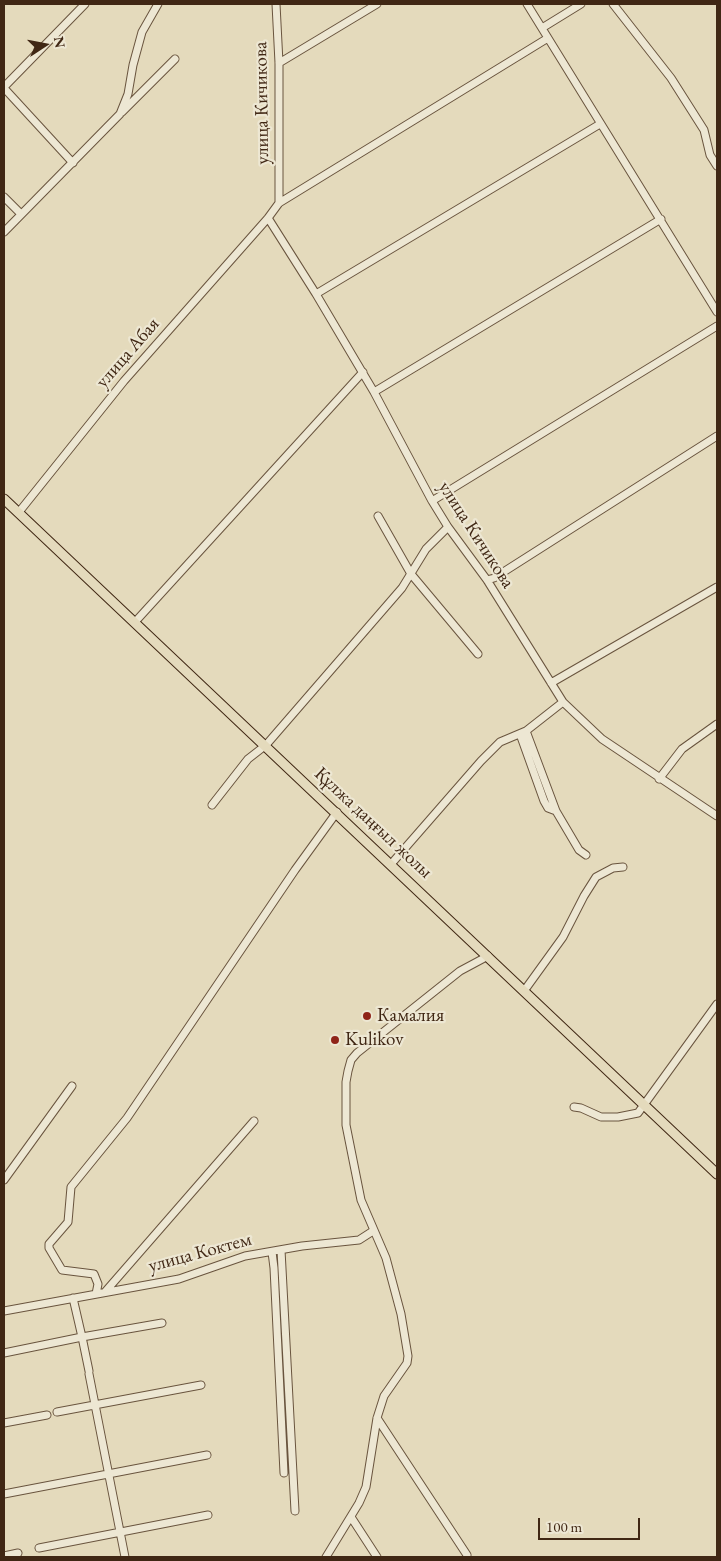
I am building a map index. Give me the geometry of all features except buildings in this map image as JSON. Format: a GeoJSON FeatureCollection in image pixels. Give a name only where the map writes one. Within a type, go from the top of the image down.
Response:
{"type":"FeatureCollection","features":[{"type":"Feature","properties":{"kind":"main road","name":"Құлжа даңғыл жолы"},"geometry":{"type":"LineString","coordinates":[[4,499],[392,863],[717,1174]]}},
{"type":"Feature","properties":{"kind":"street"},"geometry":{"type":"LineString","coordinates":[[74,163],[4,88],[85,4]]}},
{"type":"Feature","properties":{"kind":"street"},"geometry":{"type":"LineString","coordinates":[[120,114],[128,94],[132,65],[142,32],[158,4]]}},
{"type":"Feature","properties":{"kind":"street","name":"улица Кичикова"},"geometry":{"type":"LineString","coordinates":[[276,4],[279,63],[279,203]]}},
{"type":"Feature","properties":{"kind":"street"},"geometry":{"type":"LineString","coordinates":[[279,63],[377,4]]}},
{"type":"Feature","properties":{"kind":"street"},"geometry":{"type":"LineString","coordinates":[[527,4],[717,312]]}},
{"type":"Feature","properties":{"kind":"street"},"geometry":{"type":"LineString","coordinates":[[542,28],[581,4]]}},
{"type":"Feature","properties":{"kind":"street"},"geometry":{"type":"LineString","coordinates":[[613,4],[671,78],[704,130],[710,156],[717,166]]}},
{"type":"Feature","properties":{"kind":"street"},"geometry":{"type":"LineString","coordinates":[[279,203],[548,38]]}},
{"type":"Feature","properties":{"kind":"street"},"geometry":{"type":"LineString","coordinates":[[4,232],[175,59]]}},
{"type":"Feature","properties":{"kind":"street"},"geometry":{"type":"LineString","coordinates":[[316,294],[600,124]]}},
{"type":"Feature","properties":{"kind":"street"},"geometry":{"type":"LineString","coordinates":[[4,197],[21,214]]}},
{"type":"Feature","properties":{"kind":"street","name":"улица Абая"},"geometry":{"type":"LineString","coordinates":[[19,512],[124,381],[268,218],[279,203]]}},
{"type":"Feature","properties":{"kind":"street","name":"улица Кичикова"},"geometry":{"type":"LineString","coordinates":[[268,218],[374,392],[432,501],[448,527],[487,580],[563,702],[602,739],[659,779],[717,816]]}},
{"type":"Feature","properties":{"kind":"street"},"geometry":{"type":"LineString","coordinates":[[374,392],[661,219]]}},
{"type":"Feature","properties":{"kind":"street"},"geometry":{"type":"LineString","coordinates":[[432,501],[717,326]]}},
{"type":"Feature","properties":{"kind":"street"},"geometry":{"type":"LineString","coordinates":[[135,622],[362,372]]}},
{"type":"Feature","properties":{"kind":"street"},"geometry":{"type":"LineString","coordinates":[[487,580],[494,578],[717,436]]}},
{"type":"Feature","properties":{"kind":"street"},"geometry":{"type":"LineString","coordinates":[[378,516],[411,574],[478,654]]}},
{"type":"Feature","properties":{"kind":"street"},"geometry":{"type":"LineString","coordinates":[[212,805],[248,759],[266,745],[402,588],[426,549],[448,527]]}},
{"type":"Feature","properties":{"kind":"street"},"geometry":{"type":"LineString","coordinates":[[551,683],[717,587]]}},
{"type":"Feature","properties":{"kind":"street"},"geometry":{"type":"LineString","coordinates":[[392,863],[481,761],[500,742],[523,732],[563,702]]}},
{"type":"Feature","properties":{"kind":"street"},"geometry":{"type":"LineString","coordinates":[[659,779],[682,749],[717,724]]}},
{"type":"Feature","properties":{"kind":"street"},"geometry":{"type":"LineString","coordinates":[[523,732],[556,811],[579,850],[586,855]]}},
{"type":"Feature","properties":{"kind":"street"},"geometry":{"type":"LineString","coordinates":[[96,1294],[98,1284],[94,1274],[62,1270],[49,1248],[49,1244],[68,1222],[71,1187],[127,1118],[295,870],[337,812]]}},
{"type":"Feature","properties":{"kind":"street"},"geometry":{"type":"LineString","coordinates":[[524,990],[563,937],[596,877],[613,868],[623,867]]}},
{"type":"Feature","properties":{"kind":"street"},"geometry":{"type":"LineString","coordinates":[[326,1557],[366,1487],[377,1418],[384,1396],[407,1363],[408,1356],[386,1258],[361,1200],[346,1125],[346,1082],[351,1060],[357,1053],[460,971],[488,956]]}},
{"type":"Feature","properties":{"kind":"street"},"geometry":{"type":"LineString","coordinates":[[574,1107],[601,1116],[618,1117],[638,1113],[717,1004]]}},
{"type":"Feature","properties":{"kind":"street"},"geometry":{"type":"LineString","coordinates":[[4,1180],[72,1086]]}},
{"type":"Feature","properties":{"kind":"street"},"geometry":{"type":"LineString","coordinates":[[105,1292],[254,1121]]}},
{"type":"Feature","properties":{"kind":"street","name":"улица Коктем"},"geometry":{"type":"LineString","coordinates":[[4,1312],[179,1279],[246,1256],[359,1240],[373,1231]]}},
{"type":"Feature","properties":{"kind":"street"},"geometry":{"type":"LineString","coordinates":[[281,1250],[295,1511]]}},
{"type":"Feature","properties":{"kind":"street"},"geometry":{"type":"LineString","coordinates":[[272,1252],[284,1473]]}},
{"type":"Feature","properties":{"kind":"street"},"geometry":{"type":"LineString","coordinates":[[73,1298],[125,1557]]}},
{"type":"Feature","properties":{"kind":"street"},"geometry":{"type":"LineString","coordinates":[[4,1353],[162,1323]]}},
{"type":"Feature","properties":{"kind":"street"},"geometry":{"type":"LineString","coordinates":[[57,1412],[201,1385]]}},
{"type":"Feature","properties":{"kind":"street"},"geometry":{"type":"LineString","coordinates":[[4,1423],[48,1415]]}},
{"type":"Feature","properties":{"kind":"street"},"geometry":{"type":"LineString","coordinates":[[377,1418],[467,1555]]}},
{"type":"Feature","properties":{"kind":"street"},"geometry":{"type":"LineString","coordinates":[[4,1494],[207,1454]]}},
{"type":"Feature","properties":{"kind":"street"},"geometry":{"type":"LineString","coordinates":[[40,1548],[208,1515]]}},
{"type":"Feature","properties":{"kind":"street"},"geometry":{"type":"LineString","coordinates":[[350,1517],[377,1557]]}},
{"type":"Feature","properties":{"kind":"street"},"geometry":{"type":"LineString","coordinates":[[4,1556],[18,1553]]}},
{"type":"Feature","properties":{"kind":"place","name":"Камалия"},"geometry":{"type":"Point","coordinates":[367,1016]}},
{"type":"Feature","properties":{"kind":"place","name":"Kulikov"},"geometry":{"type":"Point","coordinates":[335,1040]}}]}
